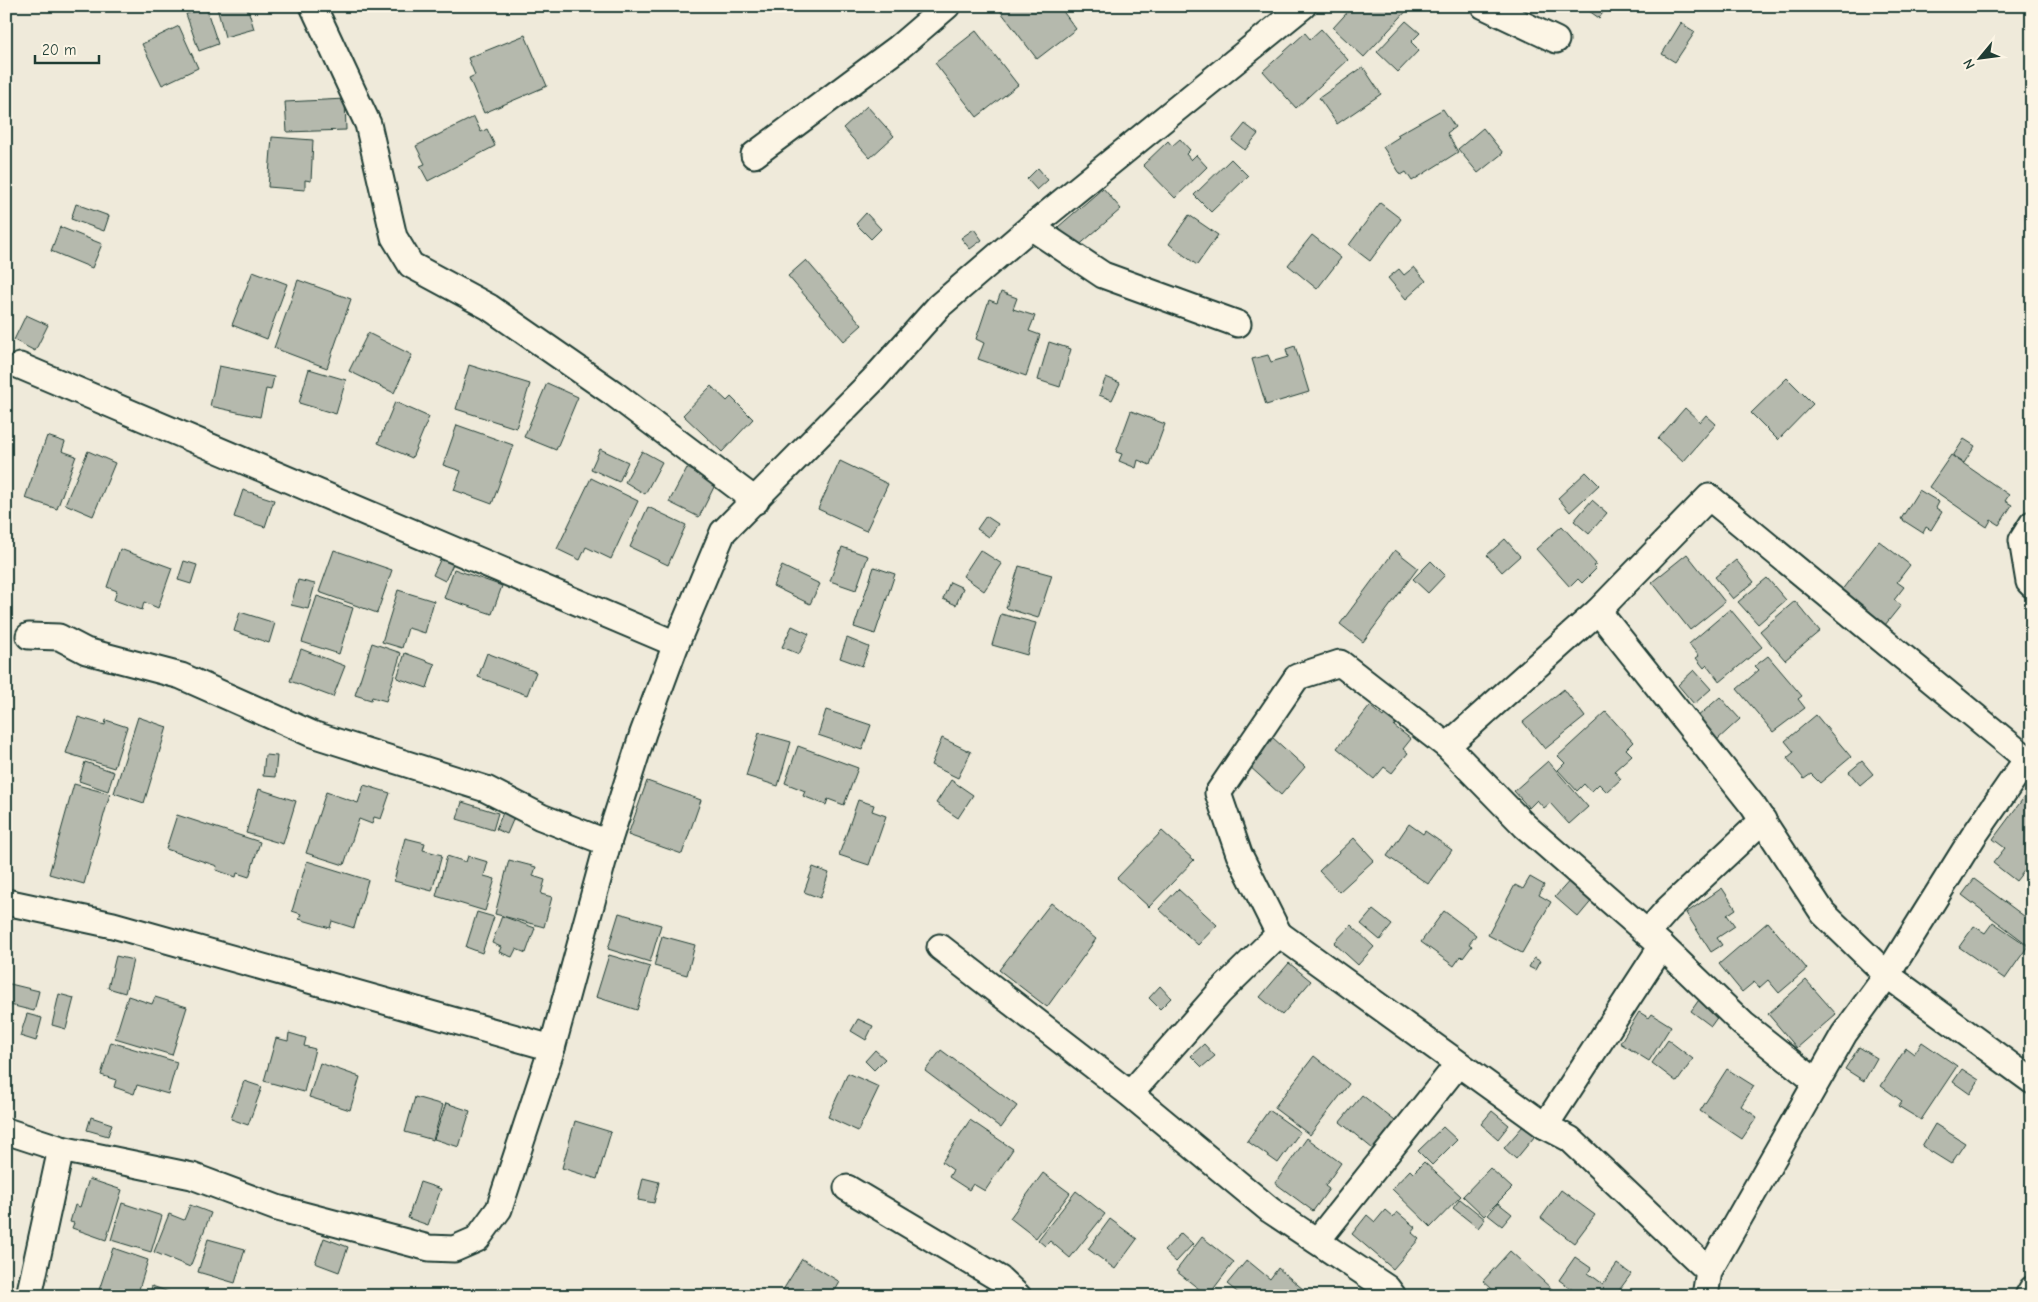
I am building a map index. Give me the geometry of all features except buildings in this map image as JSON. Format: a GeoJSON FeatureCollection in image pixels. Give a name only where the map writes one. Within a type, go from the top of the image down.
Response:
{"type":"FeatureCollection","features":[{"type":"Feature","properties":{"kind":"street"},"geometry":{"type":"LineString","coordinates":[[312,6],[368,124],[394,238],[411,265],[489,307],[613,393],[756,501]]}},
{"type":"Feature","properties":{"kind":"street"},"geometry":{"type":"LineString","coordinates":[[754,155],[898,48],[947,6]]}},
{"type":"Feature","properties":{"kind":"street"},"geometry":{"type":"LineString","coordinates":[[6,1131],[61,1149],[192,1176],[277,1208],[429,1248],[454,1249],[477,1239],[499,1209],[552,1048],[608,843],[643,733],[676,644],[723,532],[756,501],[789,464],[874,379],[939,306],[1031,227],[1303,6]]}},
{"type":"Feature","properties":{"kind":"street"},"geometry":{"type":"LineString","coordinates":[[1484,6],[1556,40]]}},
{"type":"Feature","properties":{"kind":"street"},"geometry":{"type":"LineString","coordinates":[[1031,227],[1103,276],[1238,324]]}},
{"type":"Feature","properties":{"kind":"street"},"geometry":{"type":"LineString","coordinates":[[20,366],[676,644]]}},
{"type":"Feature","properties":{"kind":"street"},"geometry":{"type":"LineString","coordinates":[[1447,746],[1598,612],[1709,497],[2027,759],[1973,837],[1886,975],[1844,1034],[1815,1081],[1709,1271],[1705,1296]]}},
{"type":"Feature","properties":{"kind":"street"},"geometry":{"type":"LineString","coordinates":[[2032,524],[2022,540],[2028,582],[2032,585]]}},
{"type":"Feature","properties":{"kind":"street"},"geometry":{"type":"LineString","coordinates":[[1598,612],[1763,820],[1823,913],[1886,975],[2032,1081]]}},
{"type":"Feature","properties":{"kind":"street"},"geometry":{"type":"LineString","coordinates":[[29,636],[59,637],[86,651],[181,676],[312,734],[486,789],[541,817],[608,843]]}},
{"type":"Feature","properties":{"kind":"street"},"geometry":{"type":"LineString","coordinates":[[1709,1271],[1570,1139],[1545,1126],[1279,934],[1239,854],[1218,793],[1297,678],[1340,663],[1447,746],[1525,826],[1654,939],[1743,1024],[1815,1081]]}},
{"type":"Feature","properties":{"kind":"street"},"geometry":{"type":"LineString","coordinates":[[1545,1126],[1654,939],[1668,909],[1763,820]]}},
{"type":"Feature","properties":{"kind":"street"},"geometry":{"type":"LineString","coordinates":[[6,902],[114,926],[552,1048]]}},
{"type":"Feature","properties":{"kind":"street"},"geometry":{"type":"LineString","coordinates":[[1130,1094],[1220,992],[1279,934]]}},
{"type":"Feature","properties":{"kind":"street"},"geometry":{"type":"LineString","coordinates":[[940,947],[1130,1094],[1270,1210],[1387,1288],[1393,1296]]}},
{"type":"Feature","properties":{"kind":"street"},"geometry":{"type":"LineString","coordinates":[[1317,1241],[1458,1064]]}},
{"type":"Feature","properties":{"kind":"street"},"geometry":{"type":"LineString","coordinates":[[29,1296],[61,1149]]}},
{"type":"Feature","properties":{"kind":"street"},"geometry":{"type":"LineString","coordinates":[[846,1188],[1000,1279],[1018,1296]]}},
{"type":"Feature","properties":{"kind":"street"},"geometry":{"type":"LineString","coordinates":[[2028,1296],[2032,1289]]}}]}
